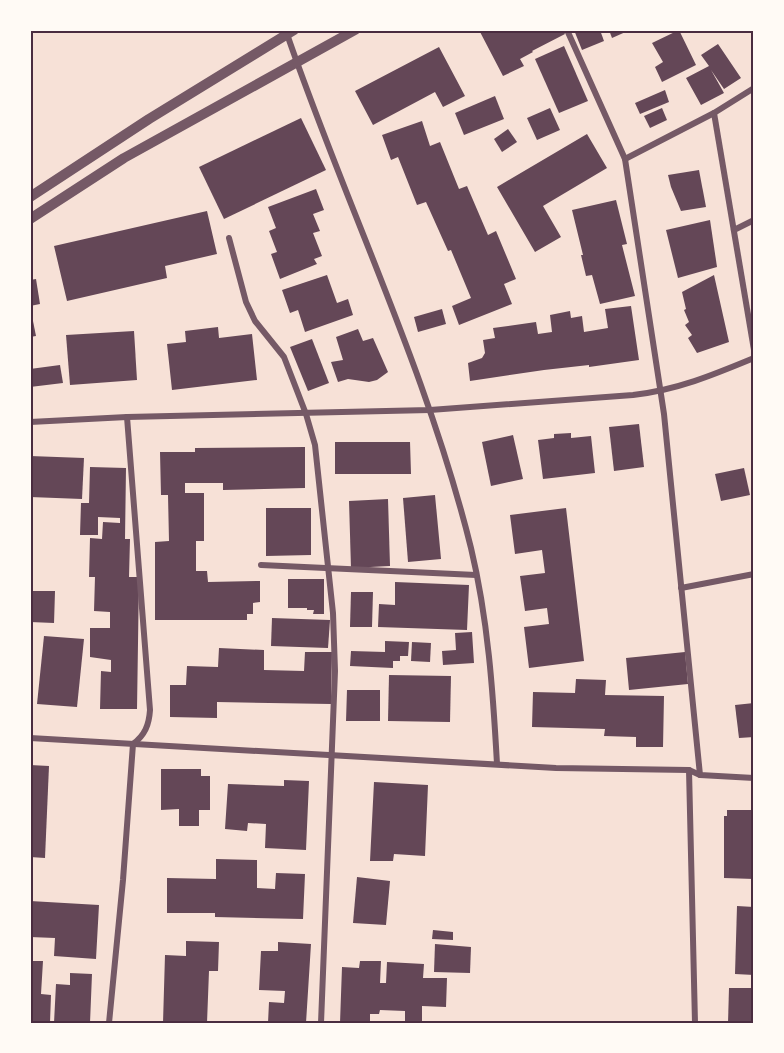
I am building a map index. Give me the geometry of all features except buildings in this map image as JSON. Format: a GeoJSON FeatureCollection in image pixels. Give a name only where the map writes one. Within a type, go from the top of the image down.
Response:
{"type":"FeatureCollection","features":[{"type":"Feature","properties":{"kind":"street"},"geometry":{"type":"LineString","coordinates":[[30,219],[124,158],[355,30]]}},
{"type":"Feature","properties":{"kind":"street"},"geometry":{"type":"LineString","coordinates":[[567,30],[625,159],[661,392],[700,775]]}},
{"type":"Feature","properties":{"kind":"street"},"geometry":{"type":"LineString","coordinates":[[30,197],[289,31],[297,63],[405,338],[430,410],[460,510],[476,575],[490,662],[498,764]]}},
{"type":"Feature","properties":{"kind":"street"},"geometry":{"type":"LineString","coordinates":[[625,159],[754,88]]}},
{"type":"Feature","properties":{"kind":"street"},"geometry":{"type":"LineString","coordinates":[[714,112],[754,350]]}},
{"type":"Feature","properties":{"kind":"street"},"geometry":{"type":"LineString","coordinates":[[30,192],[46,188]]}},
{"type":"Feature","properties":{"kind":"street"},"geometry":{"type":"LineString","coordinates":[[734,230],[754,220]]}},
{"type":"Feature","properties":{"kind":"street"},"geometry":{"type":"LineString","coordinates":[[229,238],[250,312],[284,357],[306,414],[315,445],[329,569],[335,671],[321,1023]]}},
{"type":"Feature","properties":{"kind":"street"},"geometry":{"type":"LineString","coordinates":[[30,422],[127,417],[430,410],[661,392],[692,383],[754,358]]}},
{"type":"Feature","properties":{"kind":"street"},"geometry":{"type":"LineString","coordinates":[[109,1023],[133,744],[141,738],[146,729],[150,710],[127,417]]}},
{"type":"Feature","properties":{"kind":"street"},"geometry":{"type":"LineString","coordinates":[[261,565],[476,575]]}},
{"type":"Feature","properties":{"kind":"street"},"geometry":{"type":"LineString","coordinates":[[681,588],[754,574]]}},
{"type":"Feature","properties":{"kind":"street"},"geometry":{"type":"LineString","coordinates":[[30,738],[556,768],[689,770],[700,775],[754,778]]}},
{"type":"Feature","properties":{"kind":"street"},"geometry":{"type":"LineString","coordinates":[[689,770],[695,1023]]}}]}
